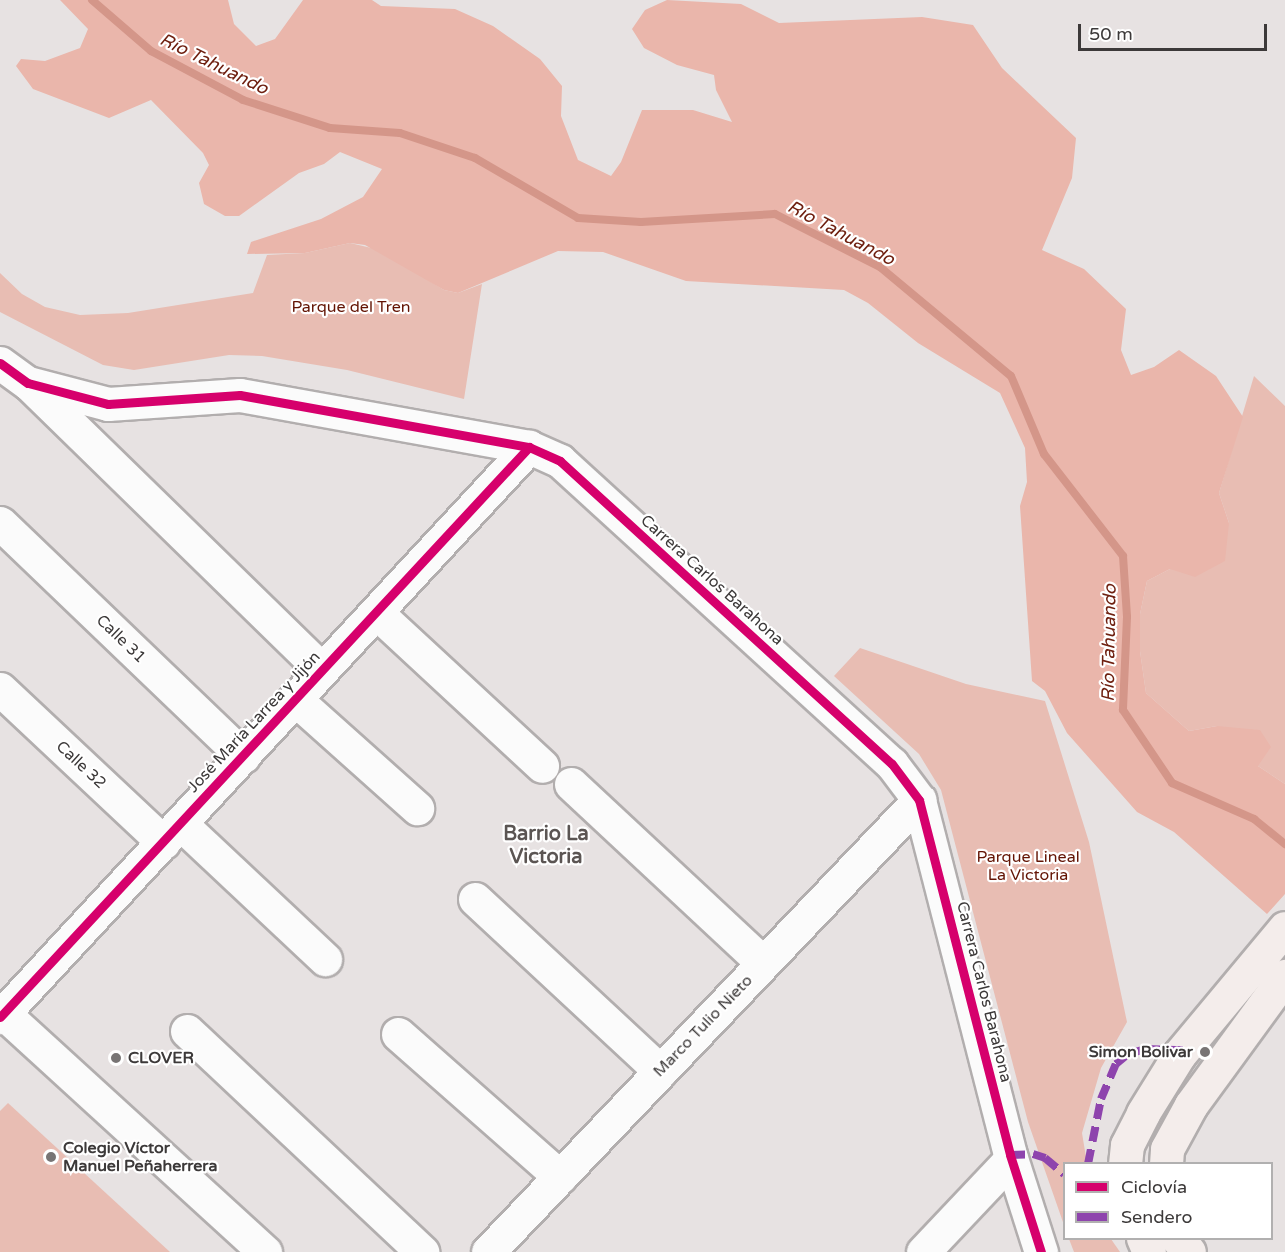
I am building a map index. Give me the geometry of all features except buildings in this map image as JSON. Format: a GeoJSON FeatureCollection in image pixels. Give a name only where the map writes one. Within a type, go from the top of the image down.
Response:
{"type":"FeatureCollection","features":[{"type":"Feature","properties":{"kind":"main road"},"geometry":{"type":"LineString","coordinates":[[1125,1162],[1127,1145],[1143,1113],[1179,1055],[1283,931]]}},
{"type":"Feature","properties":{"kind":"main road"},"geometry":{"type":"LineString","coordinates":[[1166,1162],[1167,1149],[1191,1105],[1285,976]]}},
{"type":"Feature","properties":{"kind":"main road"},"geometry":{"type":"LineString","coordinates":[[1178,1240],[1189,1252]]}},
{"type":"Feature","properties":{"kind":"street","name":"Carrera Carlos Barahona"},"geometry":{"type":"LineString","coordinates":[[0,363],[28,383],[108,404],[240,395],[529,447],[560,461],[891,764],[919,800],[1011,1159],[1041,1252]]}},
{"type":"Feature","properties":{"kind":"street"},"geometry":{"type":"LineString","coordinates":[[28,383],[322,670]]}},
{"type":"Feature","properties":{"kind":"street","name":"José María Larrea y Jijón"},"geometry":{"type":"LineString","coordinates":[[1,1013],[377,613],[529,447]]}},
{"type":"Feature","properties":{"kind":"street","name":"Calle 31"},"geometry":{"type":"LineString","coordinates":[[0,523],[243,756]]}},
{"type":"Feature","properties":{"kind":"street"},"geometry":{"type":"LineString","coordinates":[[377,613],[542,766]]}},
{"type":"Feature","properties":{"kind":"street","name":"Calle 32"},"geometry":{"type":"LineString","coordinates":[[0,689],[325,959]]}},
{"type":"Feature","properties":{"kind":"street"},"geometry":{"type":"LineString","coordinates":[[295,699],[417,808]]}},
{"type":"Feature","properties":{"kind":"street"},"geometry":{"type":"LineString","coordinates":[[572,784],[763,963]]}},
{"type":"Feature","properties":{"kind":"street","name":"Marco Tulio Nieto"},"geometry":{"type":"LineString","coordinates":[[488,1252],[919,800]]}},
{"type":"Feature","properties":{"kind":"street"},"geometry":{"type":"LineString","coordinates":[[475,899],[660,1071]]}},
{"type":"Feature","properties":{"kind":"street"},"geometry":{"type":"LineString","coordinates":[[1,1013],[265,1252]]}},
{"type":"Feature","properties":{"kind":"street"},"geometry":{"type":"LineString","coordinates":[[187,1031],[422,1252]]}},
{"type":"Feature","properties":{"kind":"street"},"geometry":{"type":"LineString","coordinates":[[398,1034],[560,1177]]}},
{"type":"Feature","properties":{"kind":"street"},"geometry":{"type":"LineString","coordinates":[[923,1252],[1011,1159]]}},
{"type":"Feature","properties":{"kind":"green space","name":"Parque del Tren"},"geometry":{"type":"Polygon","coordinates":[[[350,243],[380,250],[444,290],[458,293],[482,284],[464,399],[347,370],[262,356],[229,355],[134,370],[103,365],[0,312],[0,273],[22,294],[45,307],[80,315],[128,313],[253,293],[267,255],[305,253],[350,243]]]}},
{"type":"Feature","properties":{"kind":"green space"},"geometry":{"type":"Polygon","coordinates":[[[1254,376],[1285,406],[1285,784],[1258,766],[1217,726],[1189,731],[1146,693],[1140,651],[1140,614],[1147,581],[1170,569],[1229,523],[1219,493],[1254,376]]]}},
{"type":"Feature","properties":{"kind":"green space","name":"Parque Lineal La Victoria"},"geometry":{"type":"Polygon","coordinates":[[[860,648],[966,684],[1045,701],[1089,842],[1127,1022],[1101,1068],[1082,1133],[1087,1162],[1063,1162],[1063,1222],[1028,1122],[941,790],[919,754],[834,676],[860,648]]]}},
{"type":"Feature","properties":{"kind":"green space","name":"Colegio Víctor Manuel Peñaherrera"},"geometry":{"type":"Polygon","coordinates":[[[8,1103],[170,1252],[0,1252],[0,1111],[8,1103]]]}},
{"type":"Feature","properties":{"kind":"green space"},"geometry":{"type":"Polygon","coordinates":[[[1069,1240],[1112,1240],[1120,1252],[1074,1252],[1069,1240]]]}},
{"type":"Feature","properties":{"kind":"shaded area"},"geometry":{"type":"Polygon","coordinates":[[[60,0],[228,0],[234,24],[256,46],[275,39],[303,0],[372,0],[381,6],[455,9],[493,26],[540,59],[562,86],[561,116],[578,160],[611,176],[621,162],[642,110],[693,110],[732,122],[716,90],[714,75],[677,65],[644,48],[632,29],[645,10],[667,0],[741,4],[779,23],[922,17],[973,25],[1002,68],[1076,138],[1072,178],[1042,250],[1084,269],[1126,309],[1121,350],[1131,375],[1154,367],[1179,350],[1216,376],[1243,417],[1219,493],[1229,523],[1225,561],[1195,577],[1170,569],[1147,581],[1140,614],[1140,651],[1146,693],[1189,731],[1217,726],[1260,730],[1271,747],[1258,766],[1285,784],[1285,894],[1267,914],[1174,832],[1137,812],[1067,733],[1045,691],[1032,681],[1020,506],[1027,482],[1025,448],[1000,393],[918,343],[868,303],[844,290],[686,281],[603,252],[558,251],[458,293],[444,290],[365,245],[350,243],[305,253],[247,254],[251,242],[321,219],[363,197],[382,169],[340,152],[324,164],[299,173],[239,216],[225,216],[204,204],[199,183],[209,165],[203,153],[151,100],[109,118],[33,89],[16,66],[21,59],[45,61],[80,48],[88,29],[60,0]]]}},
{"type":"Feature","properties":{"kind":"waterway","name":"Río Tahuando"},"geometry":{"type":"LineString","coordinates":[[92,0],[151,51],[243,100],[330,128],[400,133],[475,158],[578,218],[641,222],[775,214],[880,267],[1011,376],[1044,454],[1123,556],[1127,617],[1123,710],[1172,783],[1254,819],[1285,844]]}},
{"type":"Feature","properties":{"kind":"marked path"},"geometry":{"type":"LineString","coordinates":[[1088,1162],[1101,1099],[1116,1064],[1128,1054],[1145,1049],[1183,1050]]}},
{"type":"Feature","properties":{"kind":"marked path"},"geometry":{"type":"LineString","coordinates":[[1010,1155],[1033,1154],[1045,1158],[1063,1173]]}},
{"type":"Feature","properties":{"kind":"cycle path"},"geometry":{"type":"LineString","coordinates":[[0,363],[28,383],[108,404],[240,395],[529,447],[560,461],[892,764],[919,800],[1010,1155],[1041,1252]]}},
{"type":"Feature","properties":{"kind":"cycle path"},"geometry":{"type":"LineString","coordinates":[[0,1017],[529,447]]}},
{"type":"Feature","properties":{"kind":"place","name":"Simon Bolivar"},"geometry":{"type":"Point","coordinates":[1205,1052]}},
{"type":"Feature","properties":{"kind":"place","name":"CLOVER"},"geometry":{"type":"Point","coordinates":[116,1058]}},
{"type":"Feature","properties":{"kind":"place","name":"Colegio Víctor Manuel Peñaherrera"},"geometry":{"type":"Point","coordinates":[51,1157]}},
{"type":"Feature","properties":{"kind":"district","name":"Barrio La Victoria"},"geometry":{"type":"Point","coordinates":[546,846]}}]}
